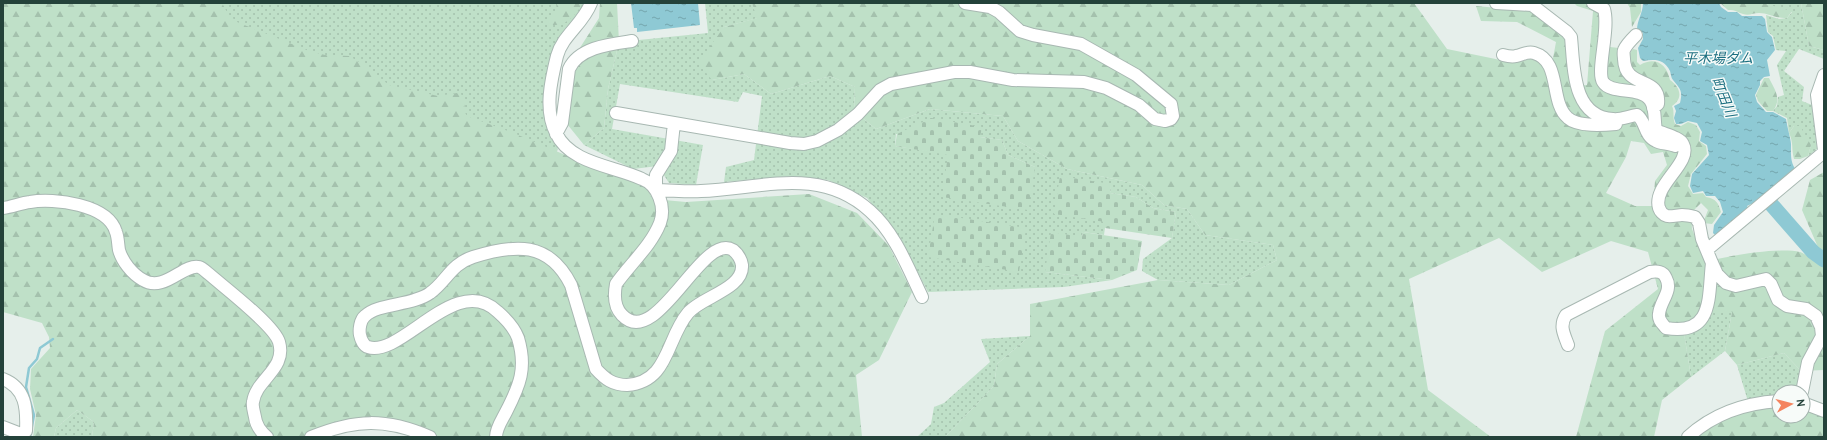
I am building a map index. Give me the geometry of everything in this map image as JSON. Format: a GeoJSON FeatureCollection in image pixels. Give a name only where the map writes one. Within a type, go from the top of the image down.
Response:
{"type":"FeatureCollection","features":[{"type":"Feature","properties":{"kind":"street"},"geometry":{"type":"LineString","coordinates":[[591,3],[586,16],[562,44],[557,55],[549,97],[550,117],[556,134],[573,152],[587,160],[643,179],[656,190],[702,191],[799,182],[823,186],[838,192],[870,211],[885,228],[900,252],[922,297]]}},
{"type":"Feature","properties":{"kind":"street"},"geometry":{"type":"LineString","coordinates":[[616,113],[790,143],[804,144],[817,141],[838,130],[858,114],[880,90],[892,84],[954,72],[970,72],[1013,80],[1084,82],[1112,92],[1140,105],[1155,119],[1171,120],[1173,116],[1171,104],[1136,75],[1081,44],[1033,35],[1020,31],[999,12],[990,7],[965,3]]}},
{"type":"Feature","properties":{"kind":"street"},"geometry":{"type":"LineString","coordinates":[[1496,3],[1532,5],[1567,32],[1571,38],[1576,84],[1580,97],[1587,108],[1599,116],[1612,119],[1637,115],[1641,117],[1648,135],[1656,141],[1673,144],[1685,151]]}},
{"type":"Feature","properties":{"kind":"street"},"geometry":{"type":"LineString","coordinates":[[1594,3],[1604,9],[1607,18],[1601,72],[1602,81],[1607,87],[1641,94],[1650,100],[1653,108],[1656,130],[1666,136],[1679,139],[1684,144],[1685,151],[1680,162],[1660,192],[1657,202],[1660,211],[1667,216],[1682,215],[1695,217],[1699,223],[1702,239],[1708,249],[1717,274],[1726,283],[1736,286],[1766,279],[1771,284],[1778,300],[1787,306],[1806,309],[1816,316],[1821,327],[1822,336],[1808,362],[1804,384]]}},
{"type":"Feature","properties":{"kind":"street"},"geometry":{"type":"LineString","coordinates":[[1636,35],[1624,50],[1624,68],[1631,77],[1654,88],[1659,96],[1658,104],[1653,108]]}},
{"type":"Feature","properties":{"kind":"street"},"geometry":{"type":"LineString","coordinates":[[556,134],[562,124],[569,69],[572,62],[580,55],[605,45],[632,41]]}},
{"type":"Feature","properties":{"kind":"street"},"geometry":{"type":"LineString","coordinates":[[1503,55],[1515,56],[1526,53],[1534,53],[1548,63],[1563,112],[1569,119],[1593,125],[1621,124],[1623,118]]}},
{"type":"Feature","properties":{"kind":"street"},"geometry":{"type":"LineString","coordinates":[[1708,249],[1824,151],[1817,95],[1824,75]]}},
{"type":"Feature","properties":{"kind":"street"},"geometry":{"type":"LineString","coordinates":[[496,437],[499,426],[518,390],[523,370],[522,352],[516,332],[496,309],[486,304],[474,301],[462,302],[447,308],[391,343],[379,347],[368,347],[363,343],[360,329],[364,316],[377,310],[415,301],[430,293],[452,269],[466,259],[486,253],[516,249],[529,249],[555,261],[565,273],[571,285],[583,322],[590,354],[596,369],[603,377],[611,382],[623,385],[644,382],[653,376],[660,367],[676,332],[688,313],[700,302],[729,287],[737,281],[742,273],[740,258],[731,249],[722,248],[704,260],[661,309],[650,318],[641,321],[631,321],[623,317],[618,310],[614,294],[616,284],[656,233],[661,221],[662,209],[656,190],[656,174],[671,151],[674,123]]}},
{"type":"Feature","properties":{"kind":"street"},"geometry":{"type":"LineString","coordinates":[[3,208],[30,202],[50,201],[88,208],[110,218],[116,232],[119,251],[126,265],[142,280],[151,284],[162,282],[195,266],[201,267],[272,330],[279,342],[280,352],[275,369],[257,390],[253,402],[255,420],[261,432],[267,437]]}},
{"type":"Feature","properties":{"kind":"street"},"geometry":{"type":"LineString","coordinates":[[1568,345],[1562,328],[1562,321],[1566,315],[1650,272],[1658,271],[1664,275],[1668,282],[1668,289],[1659,312],[1659,320],[1666,328],[1692,326],[1701,321],[1707,308],[1712,263]]}},
{"type":"Feature","properties":{"kind":"street"},"geometry":{"type":"LineString","coordinates":[[3,379],[12,382],[20,391],[27,411],[26,431],[21,434],[3,427]]}},
{"type":"Feature","properties":{"kind":"street"},"geometry":{"type":"LineString","coordinates":[[1688,437],[1709,421],[1732,410],[1746,405],[1771,402]]}},
{"type":"Feature","properties":{"kind":"street"},"geometry":{"type":"LineString","coordinates":[[1811,406],[1824,411]]}},
{"type":"Feature","properties":{"kind":"street"},"geometry":{"type":"LineString","coordinates":[[311,437],[334,428],[352,424],[389,423],[430,437]]}},
{"type":"Feature","properties":{"kind":"green space"},"geometry":{"type":"Polygon","coordinates":[[[3,3],[222,3],[228,14],[237,22],[309,51],[325,55],[349,56],[361,63],[389,85],[438,96],[457,93],[462,95],[465,99],[464,111],[467,116],[511,132],[615,176],[639,182],[646,187],[653,199],[686,202],[809,194],[857,213],[889,246],[912,292],[879,360],[856,375],[862,437],[436,437],[431,430],[366,417],[324,437],[92,437],[94,422],[77,410],[56,428],[54,437],[33,437],[36,415],[30,389],[31,369],[50,348],[49,337],[42,323],[3,312],[3,3]]]}},
{"type":"Feature","properties":{"kind":"green space"},"geometry":{"type":"Polygon","coordinates":[[[171,3],[586,3],[544,98],[545,120],[551,136],[558,147],[556,156],[171,3]]]}},
{"type":"Feature","properties":{"kind":"green space"},"geometry":{"type":"Polygon","coordinates":[[[556,3],[583,3],[570,20],[561,24],[550,25],[548,23],[549,19],[557,11],[556,3]]]}},
{"type":"Feature","properties":{"kind":"green space"},"geometry":{"type":"Polygon","coordinates":[[[600,3],[617,3],[619,42],[608,89],[604,128],[584,145],[563,119],[567,68],[599,18],[600,3]]]}},
{"type":"Feature","properties":{"kind":"green space"},"geometry":{"type":"Polygon","coordinates":[[[705,3],[752,3],[758,18],[724,27],[712,80],[744,74],[771,94],[830,76],[855,87],[854,111],[876,129],[930,109],[1003,116],[1018,141],[1067,169],[1142,185],[1164,205],[1187,209],[1205,235],[1273,245],[1277,260],[1229,285],[1158,280],[1142,271],[1143,259],[1172,238],[1176,212],[1153,208],[1136,197],[1110,193],[1111,184],[1104,235],[1083,232],[1082,237],[1045,272],[1112,280],[1064,287],[928,292],[899,236],[867,198],[828,180],[791,176],[724,182],[726,167],[754,160],[762,96],[743,92],[738,102],[620,84],[612,129],[703,145],[696,185],[669,183],[658,166],[633,169],[584,145],[604,128],[608,89],[619,42],[708,33],[705,3]],[[896,134],[895,146],[1035,167],[1008,155],[1002,140],[980,137],[896,134]]]}},
{"type":"Feature","properties":{"kind":"green space"},"geometry":{"type":"Polygon","coordinates":[[[752,3],[1414,3],[1447,49],[1515,63],[1533,58],[1551,69],[1556,42],[1517,22],[1481,21],[1476,6],[1532,11],[1567,39],[1572,86],[1587,85],[1593,11],[1577,6],[1574,3],[1609,3],[1601,15],[1601,46],[1619,48],[1627,57],[1633,49],[1637,50],[1637,62],[1640,65],[1651,61],[1660,63],[1666,70],[1670,80],[1676,86],[1679,93],[1678,100],[1672,106],[1675,124],[1681,126],[1688,122],[1696,125],[1700,132],[1699,141],[1706,146],[1707,154],[1691,174],[1688,186],[1693,194],[1703,193],[1706,197],[1715,200],[1721,212],[1712,224],[1703,223],[1708,210],[1701,203],[1691,213],[1692,229],[1705,262],[1766,251],[1791,251],[1800,252],[1816,262],[1820,252],[1802,210],[1810,180],[1824,172],[1824,370],[1801,371],[1784,353],[1737,365],[1725,351],[1732,312],[1699,312],[1684,333],[1691,377],[1662,400],[1654,437],[1576,437],[1605,331],[1658,289],[1648,252],[1611,241],[1542,272],[1499,238],[1409,279],[1428,390],[1491,437],[945,437],[994,386],[997,364],[1030,336],[1030,304],[1158,280],[1229,285],[1277,260],[1273,245],[1205,235],[1187,209],[1164,205],[1142,185],[1067,169],[1018,141],[1003,116],[930,109],[876,129],[854,111],[855,87],[830,76],[771,94],[744,74],[712,80],[698,63],[724,27],[757,18],[752,3]],[[1631,141],[1626,157],[1606,193],[1635,206],[1653,206],[1655,181],[1667,165],[1663,152],[1651,154],[1644,143],[1631,141]]]}},
{"type":"Feature","properties":{"kind":"green space"},"geometry":{"type":"Polygon","coordinates":[[[1627,3],[1641,3],[1641,12],[1632,27],[1630,8],[1627,3]]]}},
{"type":"Feature","properties":{"kind":"green space"},"geometry":{"type":"Polygon","coordinates":[[[1720,3],[1762,3],[1792,11],[1787,18],[1779,18],[1763,13],[1745,15],[1728,10],[1720,3]]]}},
{"type":"Feature","properties":{"kind":"green space"},"geometry":{"type":"Polygon","coordinates":[[[1762,3],[1801,3],[1809,46],[1824,50],[1824,59],[1799,49],[1784,71],[1804,87],[1802,101],[1812,105],[1817,149],[1808,156],[1811,145],[1794,126],[1789,133],[1787,118],[1773,111],[1777,106],[1778,97],[1784,95],[1777,65],[1786,51],[1776,50],[1773,36],[1768,32],[1766,15],[1779,19],[1787,18],[1792,12],[1762,3]]]}},
{"type":"Feature","properties":{"kind":"green space"},"geometry":{"type":"Polygon","coordinates":[[[1801,3],[1824,3],[1824,50],[1809,46],[1801,3]]]}},
{"type":"Feature","properties":{"kind":"green space"},"geometry":{"type":"Polygon","coordinates":[[[1764,78],[1769,78],[1777,94],[1776,107],[1773,111],[1767,111],[1758,101],[1756,95],[1764,78]]]}},
{"type":"Feature","properties":{"kind":"green space"},"geometry":{"type":"Polygon","coordinates":[[[931,118],[982,127],[980,137],[1002,140],[1008,155],[1035,167],[1028,210],[942,197],[948,155],[895,146],[897,134],[931,118]]]}},
{"type":"Feature","properties":{"kind":"green space"},"geometry":{"type":"Polygon","coordinates":[[[1794,126],[1800,126],[1811,145],[1808,156],[1800,159],[1794,159],[1789,133],[1794,126]]]}},
{"type":"Feature","properties":{"kind":"green space"},"geometry":{"type":"Polygon","coordinates":[[[1060,176],[1111,184],[1110,193],[1136,197],[1153,208],[1176,212],[1172,238],[1105,228],[1105,222],[1054,214],[1060,176]]]}},
{"type":"Feature","properties":{"kind":"green space"},"geometry":{"type":"Polygon","coordinates":[[[935,214],[1026,228],[1019,272],[928,257],[935,214]]]}},
{"type":"Feature","properties":{"kind":"green space"},"geometry":{"type":"Polygon","coordinates":[[[1051,232],[1082,237],[1083,232],[1142,241],[1137,270],[1112,280],[1045,272],[1051,232]]]}},
{"type":"Feature","properties":{"kind":"green space"},"geometry":{"type":"Polygon","coordinates":[[[1699,312],[1732,312],[1725,351],[1691,377],[1684,333],[1699,312]]]}},
{"type":"Feature","properties":{"kind":"green space"},"geometry":{"type":"Polygon","coordinates":[[[1030,336],[997,364],[994,386],[945,437],[917,437],[931,424],[934,407],[944,403],[990,362],[981,339],[1030,336]]]}},
{"type":"Feature","properties":{"kind":"green space"},"geometry":{"type":"Polygon","coordinates":[[[1784,353],[1801,371],[1797,384],[1771,384],[1771,406],[1750,408],[1737,365],[1784,353]]]}},
{"type":"Feature","properties":{"kind":"green space"},"geometry":{"type":"Polygon","coordinates":[[[1771,406],[1771,424],[1811,424],[1811,408],[1824,410],[1824,437],[1694,437],[1707,427],[1750,408],[1771,406]]]}},
{"type":"Feature","properties":{"kind":"green space"},"geometry":{"type":"Polygon","coordinates":[[[77,410],[94,422],[92,437],[54,437],[56,428],[77,410]]]}},
{"type":"Feature","properties":{"kind":"water"},"geometry":{"type":"Polygon","coordinates":[[[631,3],[698,3],[700,25],[637,32],[637,28],[634,28],[631,3]]]}},
{"type":"Feature","properties":{"kind":"water","name":"平木場ダム"},"geometry":{"type":"Polygon","coordinates":[[[1643,3],[1719,3],[1721,7],[1728,12],[1737,12],[1742,16],[1762,16],[1765,19],[1767,32],[1772,37],[1775,50],[1767,60],[1770,76],[1764,77],[1760,81],[1760,85],[1755,95],[1757,102],[1766,112],[1773,112],[1786,119],[1791,142],[1792,161],[1796,170],[1753,206],[1751,204],[1747,206],[1749,209],[1717,237],[1713,233],[1714,225],[1723,212],[1720,202],[1715,196],[1706,196],[1703,191],[1693,193],[1690,186],[1692,174],[1709,155],[1707,145],[1700,141],[1702,132],[1697,123],[1688,121],[1681,124],[1676,124],[1674,118],[1676,111],[1674,106],[1680,103],[1681,92],[1672,79],[1668,67],[1659,61],[1643,61],[1640,58],[1638,48],[1643,39],[1643,33],[1637,30],[1643,3]]]}},
{"type":"Feature","properties":{"kind":"waterway","name":"町田川"},"geometry":{"type":"LineString","coordinates":[[1771,204],[1813,252],[1824,260]]}},
{"type":"Feature","properties":{"kind":"waterway"},"geometry":{"type":"LineString","coordinates":[[30,437],[34,415],[26,387],[29,368],[37,359],[40,348],[53,339]]}}]}
